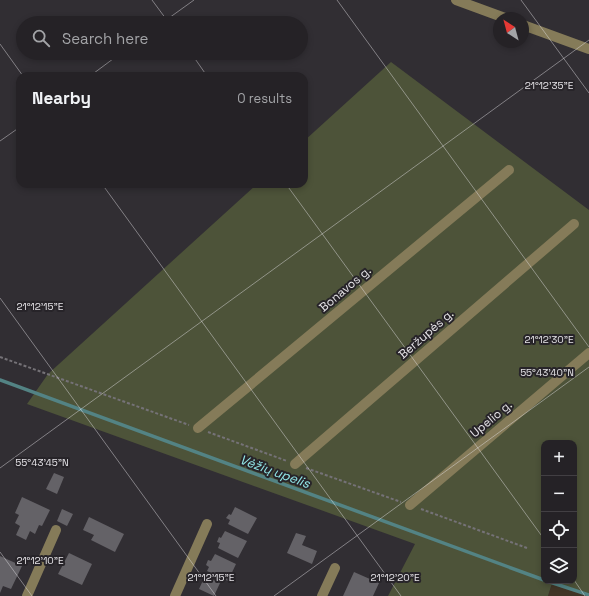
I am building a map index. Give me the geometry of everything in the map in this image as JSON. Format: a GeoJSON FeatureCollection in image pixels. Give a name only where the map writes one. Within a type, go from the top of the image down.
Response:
{"type":"FeatureCollection","features":[{"type":"Feature","properties":{"kind":"street"},"geometry":{"type":"LineString","coordinates":[[456,0],[493,14]]}},
{"type":"Feature","properties":{"kind":"street"},"geometry":{"type":"LineString","coordinates":[[529,26],[589,49]]}},
{"type":"Feature","properties":{"kind":"street","name":"Bonavos g."},"geometry":{"type":"LineString","coordinates":[[198,428],[509,170]]}},
{"type":"Feature","properties":{"kind":"street","name":"Beržupės g."},"geometry":{"type":"LineString","coordinates":[[295,464],[574,224]]}},
{"type":"Feature","properties":{"kind":"street","name":"Upelio g."},"geometry":{"type":"LineString","coordinates":[[410,505],[589,353]]}},
{"type":"Feature","properties":{"kind":"street"},"geometry":{"type":"LineString","coordinates":[[174,596],[208,524]]}},
{"type":"Feature","properties":{"kind":"street"},"geometry":{"type":"LineString","coordinates":[[27,596],[56,530]]}},
{"type":"Feature","properties":{"kind":"street"},"geometry":{"type":"LineString","coordinates":[[322,596],[335,568]]}},
{"type":"Feature","properties":{"kind":"path"},"geometry":{"type":"LineString","coordinates":[[0,357],[527,548]]}},
{"type":"Feature","properties":{"kind":"shaded area"},"geometry":{"type":"Polygon","coordinates":[[[552,584],[589,595],[589,596],[548,596],[552,584]]]}},
{"type":"Feature","properties":{"kind":"green space"},"geometry":{"type":"Polygon","coordinates":[[[391,62],[589,210],[589,595],[555,584],[577,584],[577,440],[541,440],[541,584],[552,584],[548,596],[388,596],[415,544],[27,404],[48,374],[253,188],[308,188],[308,137],[391,62]]]}},
{"type":"Feature","properties":{"kind":"building"},"geometry":{"type":"Polygon","coordinates":[[[54,473],[64,477],[57,494],[46,489],[54,473]]]}},
{"type":"Feature","properties":{"kind":"building"},"geometry":{"type":"Polygon","coordinates":[[[22,497],[50,510],[42,526],[39,525],[35,534],[30,531],[26,540],[16,535],[20,526],[15,523],[19,515],[15,513],[22,497]]]}},
{"type":"Feature","properties":{"kind":"building"},"geometry":{"type":"Polygon","coordinates":[[[235,507],[257,518],[248,534],[228,524],[230,520],[226,518],[229,514],[231,515],[235,507]]]}},
{"type":"Feature","properties":{"kind":"building"},"geometry":{"type":"Polygon","coordinates":[[[62,509],[73,514],[67,526],[57,521],[62,509]]]}},
{"type":"Feature","properties":{"kind":"building"},"geometry":{"type":"Polygon","coordinates":[[[89,517],[124,534],[115,552],[91,540],[94,535],[83,530],[89,517]]]}},
{"type":"Feature","properties":{"kind":"building"},"geometry":{"type":"Polygon","coordinates":[[[225,531],[247,541],[238,558],[218,548],[220,543],[217,542],[219,537],[221,538],[225,531]]]}},
{"type":"Feature","properties":{"kind":"building"},"geometry":{"type":"Polygon","coordinates":[[[296,533],[306,536],[302,545],[317,551],[312,564],[287,553],[296,533]]]}},
{"type":"Feature","properties":{"kind":"building"},"geometry":{"type":"Polygon","coordinates":[[[69,553],[92,564],[82,585],[58,574],[69,553]]]}},
{"type":"Feature","properties":{"kind":"building"},"geometry":{"type":"Polygon","coordinates":[[[215,554],[236,564],[228,581],[207,571],[209,567],[206,565],[208,560],[211,561],[215,554]]]}},
{"type":"Feature","properties":{"kind":"building"},"geometry":{"type":"Polygon","coordinates":[[[0,556],[22,566],[11,589],[3,586],[0,593],[0,556]]]}},
{"type":"Feature","properties":{"kind":"building"},"geometry":{"type":"Polygon","coordinates":[[[354,572],[379,583],[373,596],[343,596],[354,572]]]}},
{"type":"Feature","properties":{"kind":"building"},"geometry":{"type":"Polygon","coordinates":[[[205,576],[220,583],[214,596],[199,589],[205,576]]]}},
{"type":"Feature","properties":{"kind":"waterway","name":"Vėžių upelis"},"geometry":{"type":"LineString","coordinates":[[0,380],[541,579]]}},
{"type":"Feature","properties":{"kind":"waterway","name":"Vėžių upelis"},"geometry":{"type":"LineString","coordinates":[[556,584],[589,595]]}}]}
